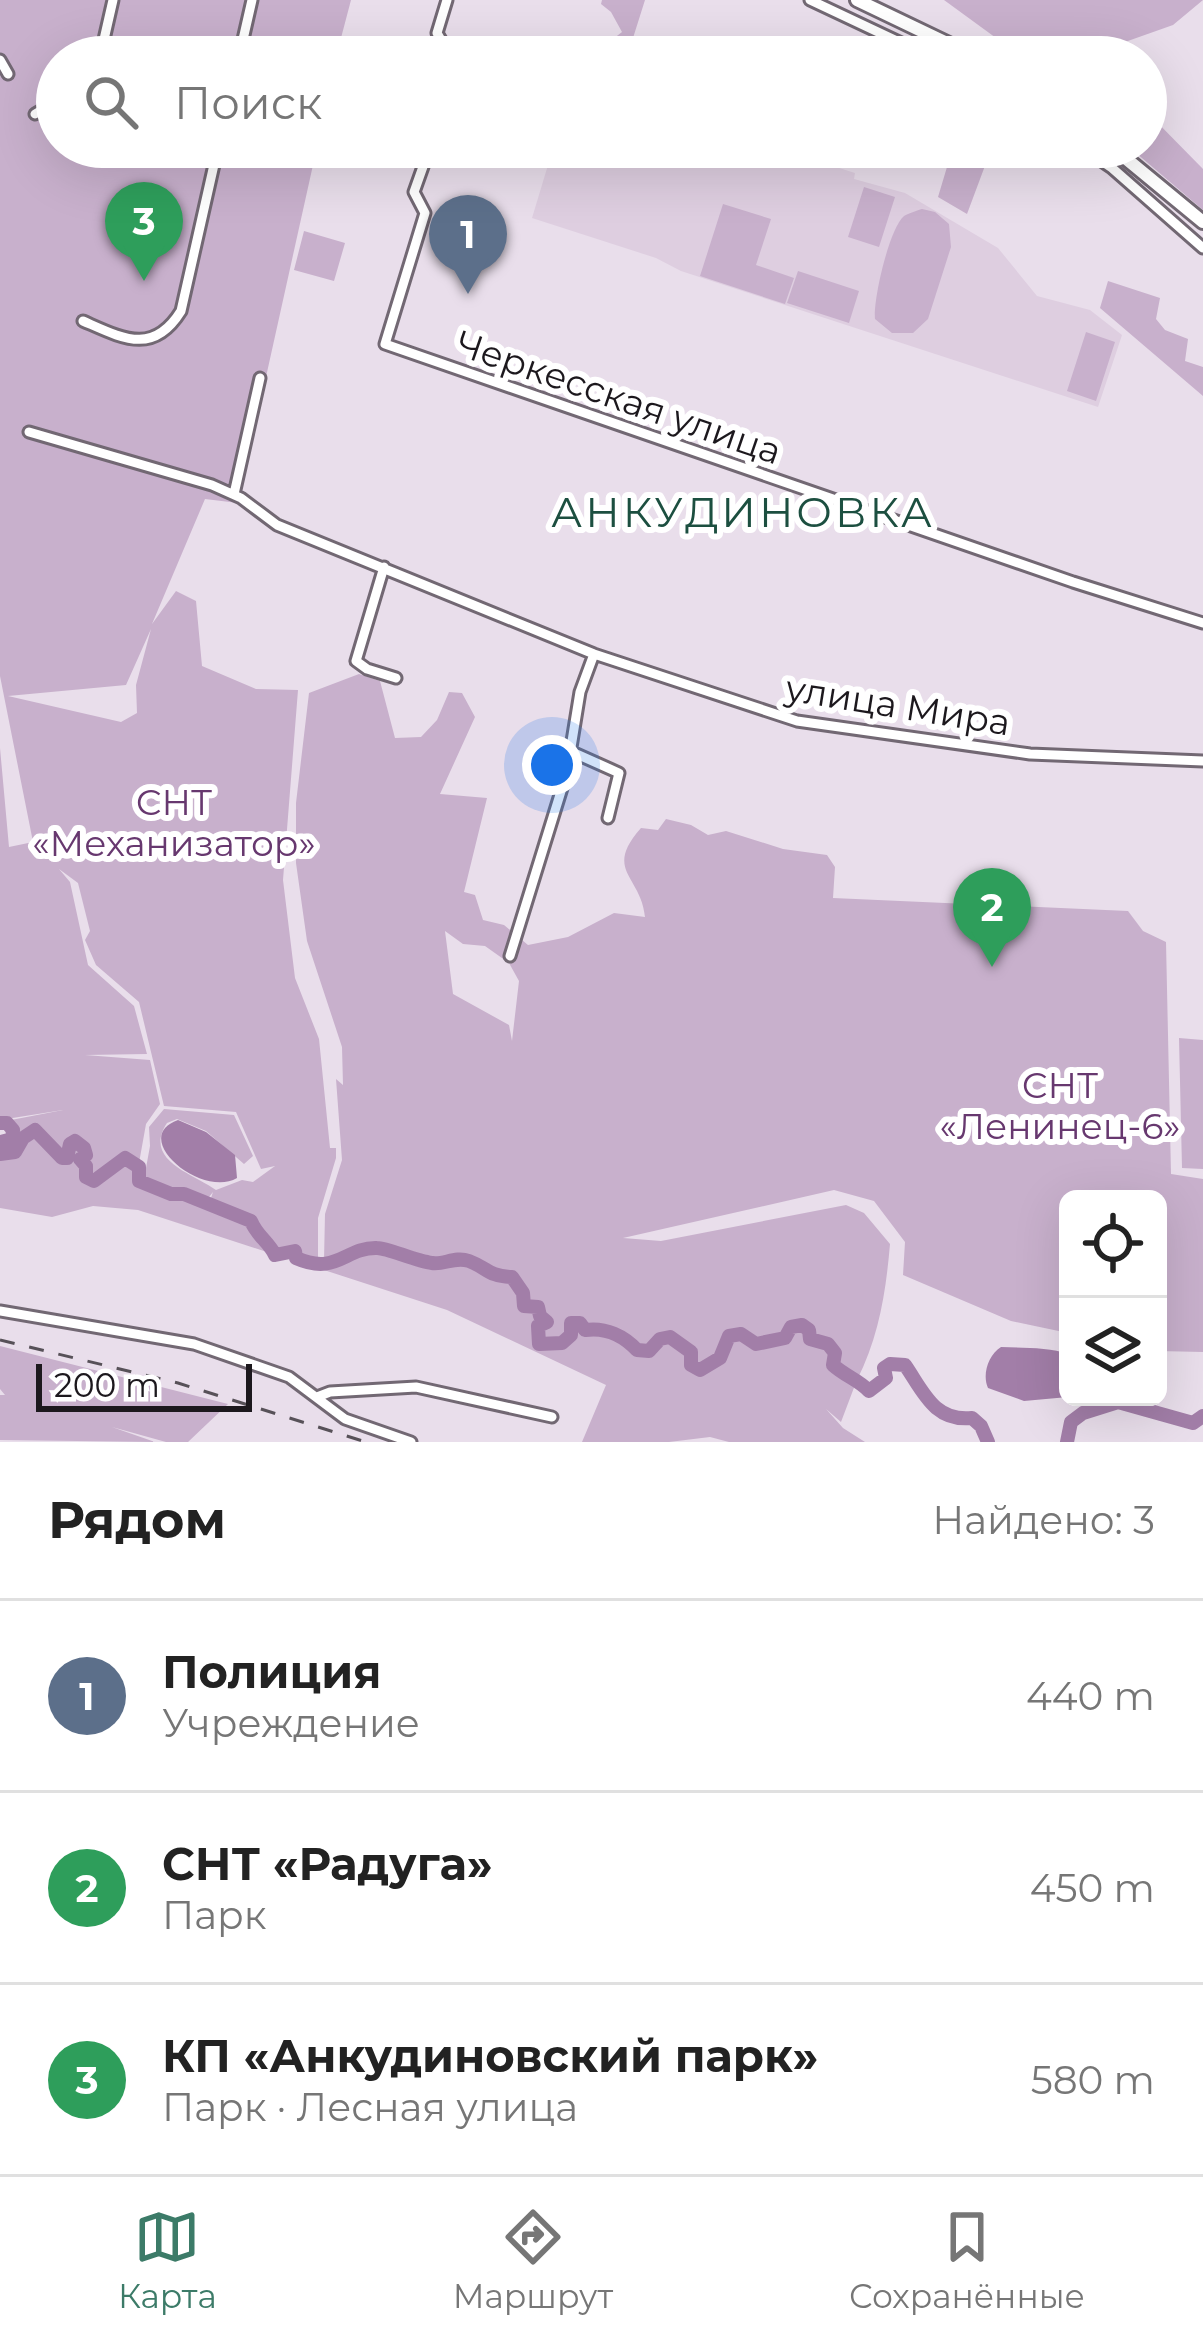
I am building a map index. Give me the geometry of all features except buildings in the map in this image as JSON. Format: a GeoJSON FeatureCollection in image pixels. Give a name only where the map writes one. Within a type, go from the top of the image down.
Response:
{"type":"FeatureCollection","features":[{"type":"Feature","properties":{"kind":"street"},"geometry":{"type":"LineString","coordinates":[[105,36],[113,0]]}},
{"type":"Feature","properties":{"kind":"street"},"geometry":{"type":"LineString","coordinates":[[244,36],[252,0]]}},
{"type":"Feature","properties":{"kind":"street"},"geometry":{"type":"LineString","coordinates":[[439,36],[447,0]]}},
{"type":"Feature","properties":{"kind":"street"},"geometry":{"type":"LineString","coordinates":[[810,0],[887,36]]}},
{"type":"Feature","properties":{"kind":"street"},"geometry":{"type":"LineString","coordinates":[[857,0],[932,36]]}},
{"type":"Feature","properties":{"kind":"street"},"geometry":{"type":"LineString","coordinates":[[0,60],[8,74]]}},
{"type":"Feature","properties":{"kind":"street"},"geometry":{"type":"LineString","coordinates":[[82,321],[124,340],[149,339],[172,325],[181,311],[213,168]]}},
{"type":"Feature","properties":{"kind":"street","name":"Черкесская улица"},"geometry":{"type":"LineString","coordinates":[[422,168],[414,192],[424,213],[385,344],[1073,583],[1203,623]]}},
{"type":"Feature","properties":{"kind":"street"},"geometry":{"type":"LineString","coordinates":[[1112,168],[1203,248]]}},
{"type":"Feature","properties":{"kind":"street"},"geometry":{"type":"LineString","coordinates":[[1137,168],[1203,222]]}},
{"type":"Feature","properties":{"kind":"street"},"geometry":{"type":"LineString","coordinates":[[234,494],[260,378]]}},
{"type":"Feature","properties":{"kind":"street","name":"улица Мира"},"geometry":{"type":"LineString","coordinates":[[29,432],[234,494],[277,525],[594,654],[796,721],[1030,754],[1203,761]]}},
{"type":"Feature","properties":{"kind":"street"},"geometry":{"type":"LineString","coordinates":[[384,567],[356,661],[396,678]]}},
{"type":"Feature","properties":{"kind":"street"},"geometry":{"type":"LineString","coordinates":[[510,956],[553,821],[580,692],[594,654]]}},
{"type":"Feature","properties":{"kind":"street"},"geometry":{"type":"LineString","coordinates":[[570,751],[619,773],[608,818]]}},
{"type":"Feature","properties":{"kind":"street"},"geometry":{"type":"LineString","coordinates":[[0,1311],[194,1344],[290,1377],[345,1419],[411,1442]]}},
{"type":"Feature","properties":{"kind":"street"},"geometry":{"type":"LineString","coordinates":[[317,1397],[330,1391],[416,1387],[552,1418]]}},
{"type":"Feature","properties":{"kind":"shaded area"},"geometry":{"type":"Polygon","coordinates":[[[547,168],[839,168],[855,173],[854,179],[905,193],[998,248],[1037,296],[1090,310],[1122,335],[1098,407],[532,218],[547,168]]]}},
{"type":"Feature","properties":{"kind":"shaded area"},"geometry":{"type":"Polygon","coordinates":[[[178,1120],[206,1132],[235,1155],[237,1178],[206,1180],[176,1164],[161,1140],[165,1129],[178,1120]]]}},
{"type":"Feature","properties":{"kind":"shaded area"},"geometry":{"type":"Polygon","coordinates":[[[1001,1347],[1059,1352],[1059,1398],[1024,1401],[988,1388],[987,1366],[1001,1347]]]}},
{"type":"Feature","properties":{"kind":"green space","name":"СНТ «Механизатор»"},"geometry":{"type":"Polygon","coordinates":[[[0,0],[351,0],[342,36],[36,36],[36,168],[312,168],[238,503],[205,499],[152,624],[176,591],[196,601],[202,666],[256,689],[298,690],[283,880],[295,978],[319,1039],[330,1148],[336,1148],[318,1218],[318,1259],[310,1262],[296,1250],[276,1251],[252,1219],[210,1201],[213,1192],[209,1197],[144,1179],[149,1127],[164,1109],[234,1115],[253,1156],[244,1164],[206,1131],[177,1119],[167,1123],[161,1136],[161,1147],[174,1165],[216,1190],[242,1180],[253,1182],[275,1166],[261,1169],[236,1112],[164,1106],[139,1002],[96,965],[85,940],[90,931],[78,883],[59,869],[70,882],[88,965],[134,1006],[147,1054],[85,1055],[150,1060],[160,1104],[146,1124],[139,1163],[123,1156],[96,1177],[89,1174],[85,1161],[89,1156],[75,1138],[63,1154],[36,1127],[7,1150],[5,1145],[16,1139],[17,1127],[11,1120],[63,1110],[0,1120],[0,748],[9,847],[33,842],[0,676],[0,0]],[[151,629],[126,685],[8,696],[121,722],[137,713],[136,685],[151,629]]]}},
{"type":"Feature","properties":{"kind":"green space"},"geometry":{"type":"Polygon","coordinates":[[[602,0],[645,0],[634,36],[617,36],[622,32],[602,0]]]}},
{"type":"Feature","properties":{"kind":"green space"},"geometry":{"type":"Polygon","coordinates":[[[944,0],[1203,0],[1173,25],[1142,36],[993,36],[944,0]]]}},
{"type":"Feature","properties":{"kind":"green space"},"geometry":{"type":"Polygon","coordinates":[[[1167,132],[1203,169],[1203,210],[1154,168],[1167,168],[1167,132]]]}},
{"type":"Feature","properties":{"kind":"green space"},"geometry":{"type":"Polygon","coordinates":[[[947,168],[984,168],[967,214],[938,197],[947,168]]]}},
{"type":"Feature","properties":{"kind":"green space"},"geometry":{"type":"Polygon","coordinates":[[[864,187],[895,197],[879,247],[848,237],[864,187]]]}},
{"type":"Feature","properties":{"kind":"green space"},"geometry":{"type":"Polygon","coordinates":[[[723,204],[771,219],[756,265],[794,278],[785,304],[700,276],[723,204]]]}},
{"type":"Feature","properties":{"kind":"green space"},"geometry":{"type":"Polygon","coordinates":[[[922,209],[935,212],[949,224],[951,247],[928,319],[913,333],[892,333],[875,319],[883,265],[898,223],[922,209]]]}},
{"type":"Feature","properties":{"kind":"green space"},"geometry":{"type":"Polygon","coordinates":[[[304,231],[345,243],[334,281],[294,270],[304,231]]]}},
{"type":"Feature","properties":{"kind":"green space"},"geometry":{"type":"Polygon","coordinates":[[[798,271],[859,291],[849,323],[787,303],[798,271]]]}},
{"type":"Feature","properties":{"kind":"green space"},"geometry":{"type":"Polygon","coordinates":[[[1108,281],[1160,298],[1156,319],[1165,330],[1188,339],[1185,361],[1203,367],[1203,396],[1100,308],[1108,281]]]}},
{"type":"Feature","properties":{"kind":"green space"},"geometry":{"type":"Polygon","coordinates":[[[1086,332],[1115,342],[1096,401],[1067,391],[1086,332]]]}},
{"type":"Feature","properties":{"kind":"green space","name":"СНТ «Ленинец-6»"},"geometry":{"type":"Polygon","coordinates":[[[359,674],[380,681],[395,738],[421,737],[437,720],[449,692],[462,693],[475,717],[440,794],[487,798],[464,892],[475,895],[483,920],[504,925],[528,945],[568,937],[614,913],[645,917],[627,873],[625,854],[641,828],[658,830],[666,819],[708,835],[726,831],[783,849],[827,855],[835,867],[833,898],[1128,911],[1143,931],[1166,942],[1171,1174],[1203,1179],[1203,1352],[1167,1351],[1167,1190],[1059,1190],[1059,1331],[1011,1321],[903,1275],[905,1242],[874,1201],[834,1190],[623,1238],[661,1241],[846,1205],[864,1213],[890,1244],[880,1314],[857,1380],[836,1364],[837,1353],[829,1343],[813,1337],[804,1322],[789,1325],[783,1336],[755,1342],[744,1333],[727,1333],[718,1356],[699,1367],[693,1364],[693,1351],[671,1336],[659,1336],[648,1349],[638,1348],[615,1332],[586,1327],[581,1321],[570,1321],[568,1335],[561,1340],[541,1341],[540,1328],[549,1321],[541,1315],[540,1305],[526,1304],[525,1291],[514,1275],[471,1259],[433,1262],[379,1246],[324,1260],[325,1214],[342,1160],[336,1079],[343,1085],[342,1047],[307,941],[296,863],[296,803],[309,693],[359,674]],[[445,931],[453,994],[509,1025],[512,1041],[519,981],[509,963],[485,946],[463,944],[445,931]]]}},
{"type":"Feature","properties":{"kind":"green space"},"geometry":{"type":"Polygon","coordinates":[[[1179,1038],[1203,1040],[1203,1169],[1182,1168],[1179,1038]]]}},
{"type":"Feature","properties":{"kind":"green space"},"geometry":{"type":"Polygon","coordinates":[[[35,1136],[61,1161],[69,1159],[75,1146],[89,1181],[98,1183],[126,1161],[137,1170],[137,1183],[249,1224],[270,1253],[138,1210],[93,1206],[52,1217],[0,1208],[0,1157],[16,1155],[26,1139],[35,1136]]]}},
{"type":"Feature","properties":{"kind":"green space"},"geometry":{"type":"Polygon","coordinates":[[[381,1250],[423,1266],[462,1262],[511,1279],[521,1293],[522,1307],[536,1309],[542,1321],[536,1326],[538,1347],[563,1345],[573,1336],[573,1325],[579,1325],[585,1332],[613,1336],[636,1352],[651,1353],[670,1340],[689,1353],[689,1367],[700,1373],[723,1359],[730,1338],[740,1337],[759,1347],[787,1340],[801,1328],[809,1342],[833,1354],[832,1367],[855,1385],[841,1422],[826,1409],[843,1428],[865,1442],[729,1442],[710,1437],[582,1442],[606,1385],[447,1310],[324,1270],[323,1265],[381,1250]]]}},
{"type":"Feature","properties":{"kind":"green space"},"geometry":{"type":"Polygon","coordinates":[[[0,1346],[228,1404],[188,1442],[166,1442],[112,1427],[155,1442],[0,1440],[0,1395],[5,1395],[0,1389],[0,1346]]]}},
{"type":"Feature","properties":{"kind":"waterway"},"geometry":{"type":"LineString","coordinates":[[0,1123],[13,1130],[12,1139],[1,1142],[0,1150]]}},
{"type":"Feature","properties":{"kind":"waterway"},"geometry":{"type":"LineString","coordinates":[[0,1154],[15,1152],[35,1130],[62,1158],[67,1158],[75,1141],[84,1148],[86,1155],[80,1159],[86,1177],[94,1181],[125,1158],[139,1167],[139,1181],[251,1221],[275,1255],[295,1251],[296,1258],[310,1263],[331,1262],[377,1248],[432,1263],[469,1261],[512,1277],[523,1293],[524,1306],[538,1307],[547,1322],[538,1326],[539,1344],[562,1343],[571,1335],[571,1323],[614,1334],[637,1350],[649,1351],[660,1339],[670,1337],[691,1352],[691,1365],[700,1370],[720,1358],[729,1336],[741,1334],[756,1344],[785,1338],[791,1327],[802,1325],[810,1339],[828,1344],[835,1353],[833,1365],[869,1391],[886,1378],[884,1368],[905,1365],[931,1403],[948,1415],[972,1418],[988,1442]]}},
{"type":"Feature","properties":{"kind":"waterway"},"geometry":{"type":"LineString","coordinates":[[1067,1442],[1071,1422],[1118,1402],[1193,1423],[1203,1416]]}},
{"type":"Feature","properties":{"kind":"railway"},"geometry":{"type":"LineString","coordinates":[[0,1340],[178,1383],[366,1442]]}},
{"type":"Feature","properties":{"kind":"place","name":"КП «Анкудиновский парк»"},"geometry":{"type":"Point","coordinates":[144,281]}},
{"type":"Feature","properties":{"kind":"place","name":"Полиция"},"geometry":{"type":"Point","coordinates":[468,294]}},
{"type":"Feature","properties":{"kind":"place","name":"СНТ «Радуга»"},"geometry":{"type":"Point","coordinates":[992,967]}},
{"type":"Feature","properties":{"kind":"district","name":"АНКУДИНОВКА"},"geometry":{"type":"Point","coordinates":[743,512]}}]}
